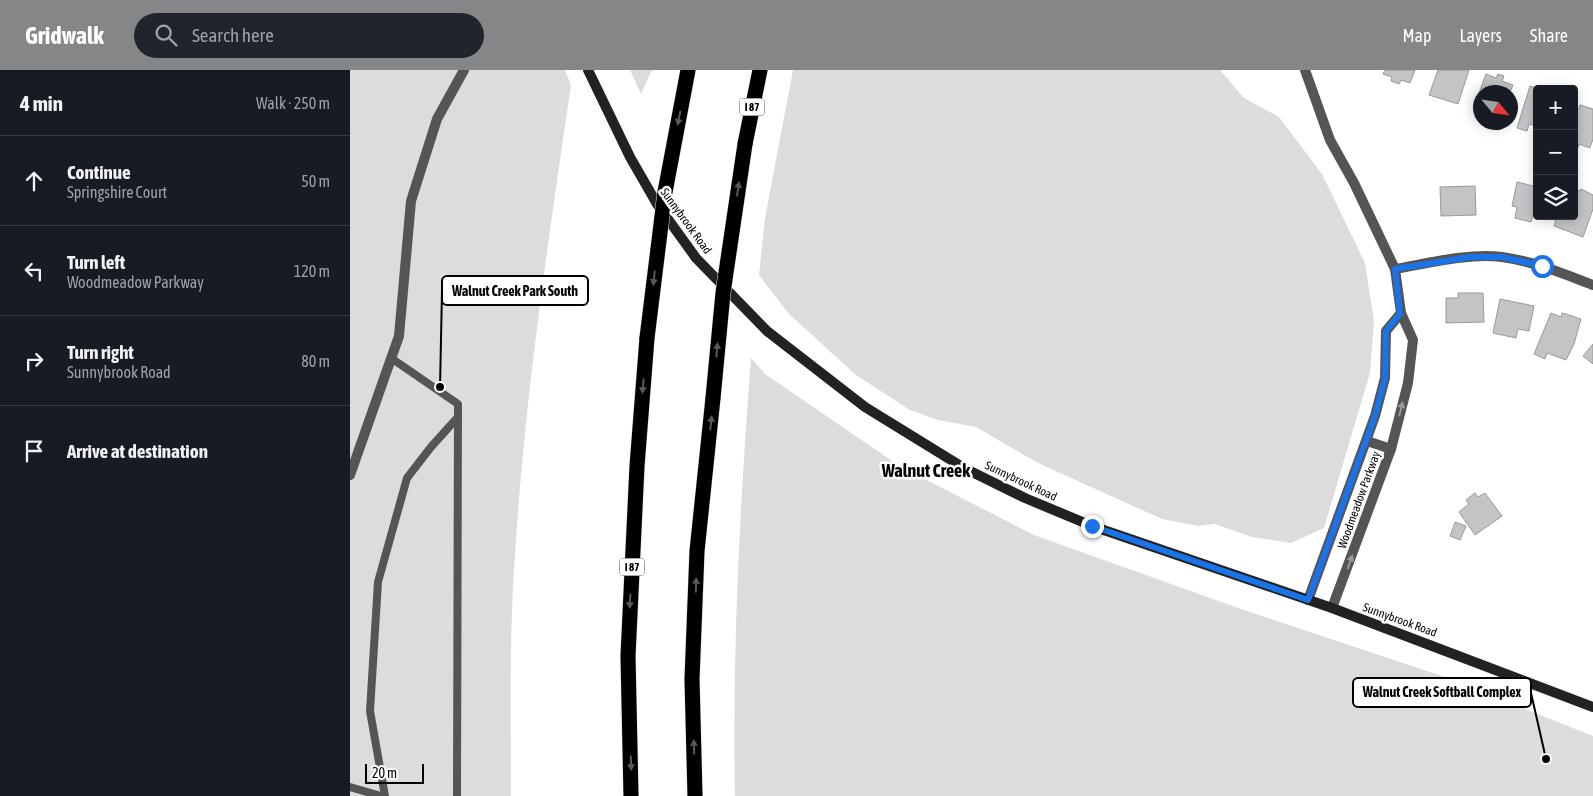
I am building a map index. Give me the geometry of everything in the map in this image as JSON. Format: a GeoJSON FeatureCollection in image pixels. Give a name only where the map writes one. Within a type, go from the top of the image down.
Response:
{"type":"FeatureCollection","features":[{"type":"Feature","properties":{"kind":"highway","name":"I 87"},"geometry":{"type":"LineString","coordinates":[[631,796],[628,656],[637,466],[647,338],[665,192],[688,70]]}},
{"type":"Feature","properties":{"kind":"highway","name":"I 87"},"geometry":{"type":"LineString","coordinates":[[695,796],[692,679],[697,551],[722,293],[745,144],[760,70]]}},
{"type":"Feature","properties":{"kind":"main road","name":"Sunnybrook Road"},"geometry":{"type":"LineString","coordinates":[[588,70],[630,157],[658,204],[696,258],[768,331],[865,407],[964,468],[1025,498],[1092,526],[1332,608],[1593,707]]}},
{"type":"Feature","properties":{"kind":"street"},"geometry":{"type":"LineString","coordinates":[[350,475],[399,336],[412,200],[437,119],[464,70]]}},
{"type":"Feature","properties":{"kind":"street","name":"Woodmeadow Parkway"},"geometry":{"type":"LineString","coordinates":[[1305,70],[1330,140],[1354,183],[1395,269],[1400,314],[1413,340],[1408,383],[1391,450],[1332,608]]}},
{"type":"Feature","properties":{"kind":"street"},"geometry":{"type":"LineString","coordinates":[[1395,269],[1470,257],[1502,257],[1542,266],[1593,285]]}},
{"type":"Feature","properties":{"kind":"street","name":"Woodmeadow Parkway"},"geometry":{"type":"LineString","coordinates":[[1308,600],[1366,441],[1385,378],[1386,331],[1400,314]]}},
{"type":"Feature","properties":{"kind":"street"},"geometry":{"type":"LineString","coordinates":[[1366,441],[1391,450]]}},
{"type":"Feature","properties":{"kind":"lane"},"geometry":{"type":"LineString","coordinates":[[391,358],[458,404],[457,796]]}},
{"type":"Feature","properties":{"kind":"lane"},"geometry":{"type":"LineString","coordinates":[[350,787],[383,796],[370,711],[378,582],[407,478],[458,417]]}},
{"type":"Feature","properties":{"kind":"shaded area"},"geometry":{"type":"Polygon","coordinates":[[[350,70],[565,70],[571,85],[538,319],[519,495],[512,615],[511,796],[350,796],[350,70]]]}},
{"type":"Feature","properties":{"kind":"shaded area"},"geometry":{"type":"Polygon","coordinates":[[[630,70],[652,70],[641,94],[630,70]]]}},
{"type":"Feature","properties":{"kind":"shaded area"},"geometry":{"type":"Polygon","coordinates":[[[793,70],[1220,70],[1244,98],[1279,117],[1322,174],[1365,263],[1374,322],[1370,373],[1324,528],[1291,543],[1252,537],[1215,524],[1198,526],[1162,519],[1038,463],[976,427],[938,420],[910,410],[856,375],[789,314],[759,275],[765,218],[793,70]]]}},
{"type":"Feature","properties":{"kind":"shaded area"},"geometry":{"type":"Polygon","coordinates":[[[751,358],[765,374],[901,467],[1034,535],[1241,609],[1448,678],[1593,736],[1593,796],[735,796],[734,741],[738,577],[751,358]]]}},
{"type":"Feature","properties":{"kind":"building"},"geometry":{"type":"Polygon","coordinates":[[[1385,70],[1415,70],[1410,83],[1401,80],[1399,84],[1391,81],[1392,77],[1383,74],[1385,70]]]}},
{"type":"Feature","properties":{"kind":"building"},"geometry":{"type":"Polygon","coordinates":[[[1438,70],[1469,70],[1458,104],[1429,95],[1438,70]]]}},
{"type":"Feature","properties":{"kind":"building"},"geometry":{"type":"Polygon","coordinates":[[[1486,74],[1496,78],[1498,74],[1504,76],[1502,81],[1513,85],[1482,85],[1486,74]]]}},
{"type":"Feature","properties":{"kind":"building"},"geometry":{"type":"Polygon","coordinates":[[[1530,86],[1533,87],[1533,125],[1529,124],[1527,131],[1518,128],[1530,86]]]}},
{"type":"Feature","properties":{"kind":"building"},"geometry":{"type":"Polygon","coordinates":[[[1580,105],[1593,109],[1593,139],[1590,148],[1579,144],[1578,148],[1580,105]]]}},
{"type":"Feature","properties":{"kind":"building"},"geometry":{"type":"Polygon","coordinates":[[[1517,182],[1533,186],[1533,214],[1531,222],[1515,218],[1517,207],[1512,206],[1517,182]]]}},
{"type":"Feature","properties":{"kind":"building"},"geometry":{"type":"Polygon","coordinates":[[[1475,186],[1476,215],[1441,216],[1440,187],[1475,186]]]}},
{"type":"Feature","properties":{"kind":"building"},"geometry":{"type":"Polygon","coordinates":[[[1581,189],[1593,195],[1593,209],[1583,237],[1554,226],[1556,220],[1578,220],[1578,190],[1581,189]]]}},
{"type":"Feature","properties":{"kind":"building"},"geometry":{"type":"Polygon","coordinates":[[[1458,293],[1483,293],[1484,322],[1446,323],[1446,298],[1458,298],[1458,293]]]}},
{"type":"Feature","properties":{"kind":"building"},"geometry":{"type":"Polygon","coordinates":[[[1500,299],[1534,306],[1529,331],[1518,329],[1516,338],[1493,333],[1500,299]]]}},
{"type":"Feature","properties":{"kind":"building"},"geometry":{"type":"Polygon","coordinates":[[[1551,313],[1561,317],[1562,313],[1581,319],[1574,344],[1566,360],[1547,353],[1545,359],[1534,354],[1551,313]]]}},
{"type":"Feature","properties":{"kind":"building"},"geometry":{"type":"Polygon","coordinates":[[[1593,344],[1593,364],[1583,356],[1593,344]]]}},
{"type":"Feature","properties":{"kind":"building"},"geometry":{"type":"Polygon","coordinates":[[[1475,493],[1478,497],[1485,493],[1502,516],[1475,535],[1459,512],[1469,504],[1466,500],[1475,493]]]}},
{"type":"Feature","properties":{"kind":"building"},"geometry":{"type":"Polygon","coordinates":[[[1455,522],[1466,526],[1460,540],[1450,536],[1455,522]]]}},
{"type":"Feature","properties":{"kind":"place","name":"Walnut Creek Park South"},"geometry":{"type":"Point","coordinates":[440,387]}},
{"type":"Feature","properties":{"kind":"place","name":"Walnut Creek Softball Complex"},"geometry":{"type":"Point","coordinates":[1546,759]}},
{"type":"Feature","properties":{"kind":"district","name":"Walnut Creek"},"geometry":{"type":"Point","coordinates":[926,470]}},
{"type":"Feature","properties":{"kind":"route"},"geometry":{"type":"LineString","coordinates":[[1092,526],[1308,600],[1360,463],[1385,378],[1386,331],[1400,314],[1395,269],[1470,257],[1502,257],[1542,266]]}}]}
